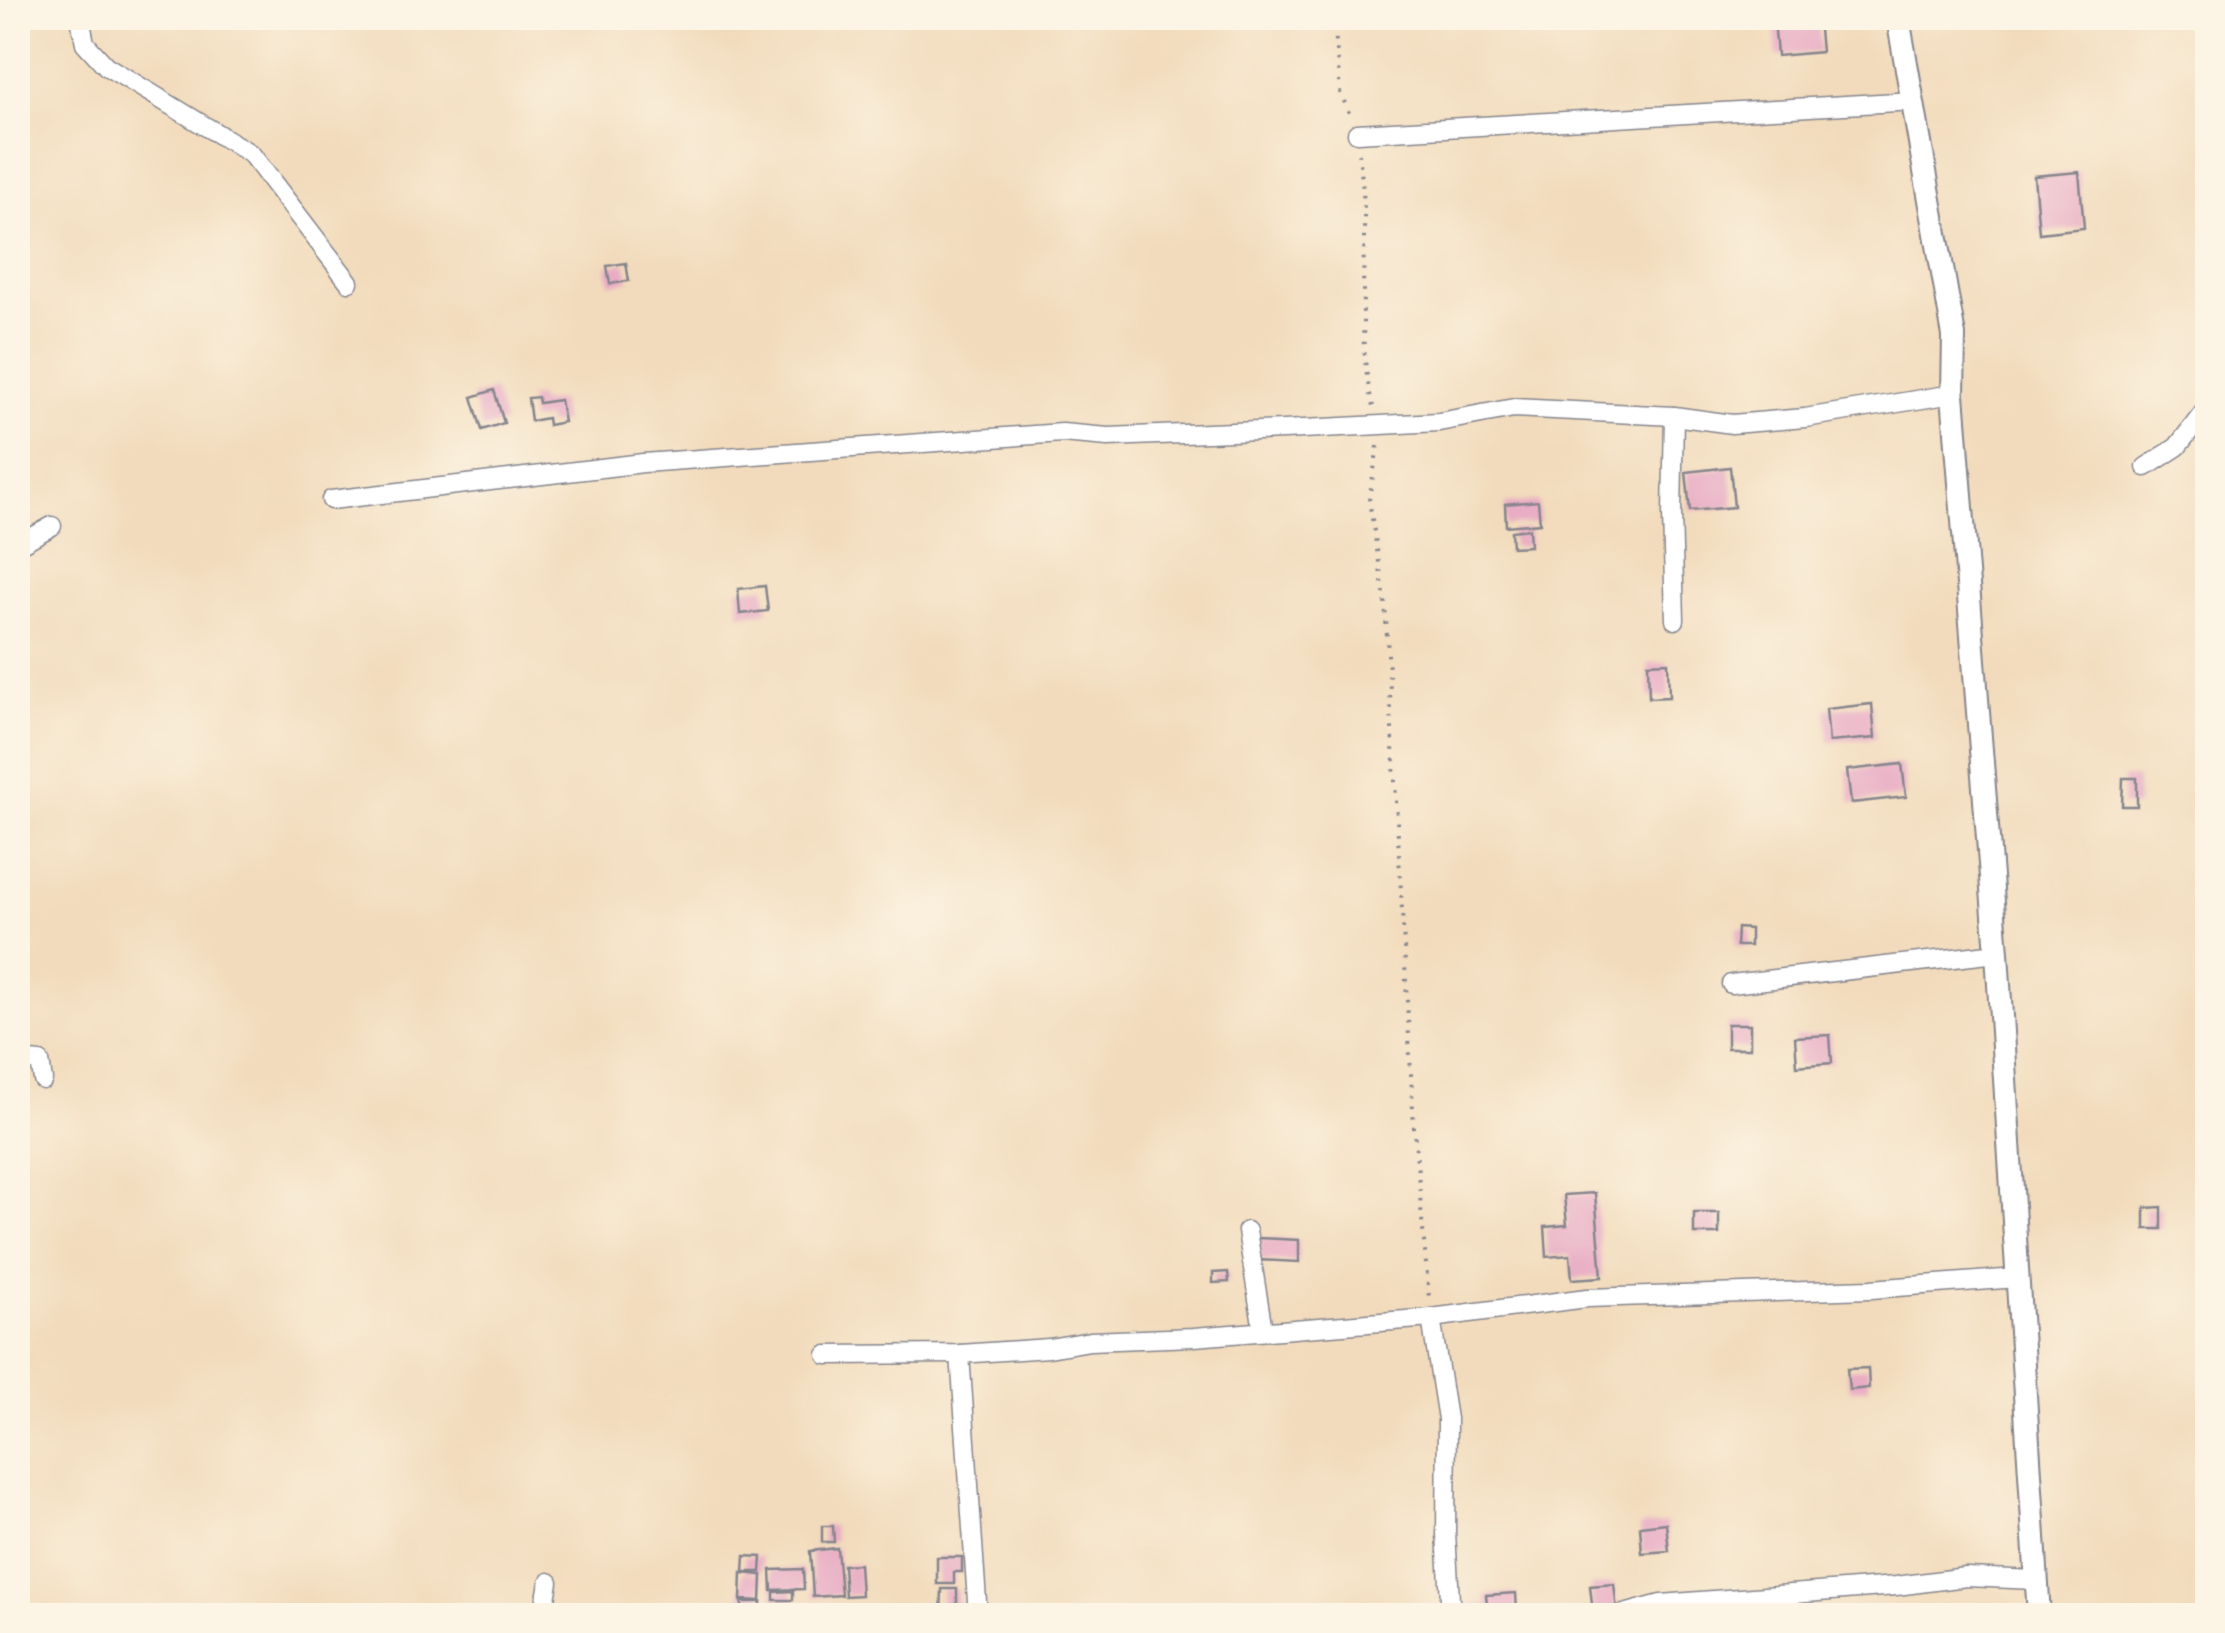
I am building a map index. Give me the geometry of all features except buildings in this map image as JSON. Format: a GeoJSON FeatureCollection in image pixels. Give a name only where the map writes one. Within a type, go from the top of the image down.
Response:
{"type":"FeatureCollection","features":[{"type":"Feature","properties":{"kind":"street"},"geometry":{"type":"LineString","coordinates":[[80,18],[85,43],[106,66],[252,154],[348,282]]}},
{"type":"Feature","properties":{"kind":"street"},"geometry":{"type":"LineString","coordinates":[[1898,18],[1954,336],[1954,394],[1997,953],[2039,1616]]}},
{"type":"Feature","properties":{"kind":"street"},"geometry":{"type":"LineString","coordinates":[[1357,133],[1914,101]]}},
{"type":"Feature","properties":{"kind":"street"},"geometry":{"type":"LineString","coordinates":[[331,500],[644,463],[1062,433],[1108,438],[1440,422],[1514,408],[1674,416],[1732,424],[1806,418],[1954,394]]}},
{"type":"Feature","properties":{"kind":"street"},"geometry":{"type":"LineString","coordinates":[[2146,467],[2177,447],[2208,408]]}},
{"type":"Feature","properties":{"kind":"street"},"geometry":{"type":"LineString","coordinates":[[1674,416],[1675,620]]}},
{"type":"Feature","properties":{"kind":"street"},"geometry":{"type":"LineString","coordinates":[[18,546],[52,526]]}},
{"type":"Feature","properties":{"kind":"street"},"geometry":{"type":"LineString","coordinates":[[1731,984],[1997,953]]}},
{"type":"Feature","properties":{"kind":"street"},"geometry":{"type":"LineString","coordinates":[[18,1060],[40,1062],[43,1080]]}},
{"type":"Feature","properties":{"kind":"street"},"geometry":{"type":"LineString","coordinates":[[1248,1230],[1263,1330]]}},
{"type":"Feature","properties":{"kind":"street"},"geometry":{"type":"LineString","coordinates":[[827,1355],[917,1357],[1431,1318],[1587,1298],[1871,1289],[2016,1278]]}},
{"type":"Feature","properties":{"kind":"street"},"geometry":{"type":"LineString","coordinates":[[1431,1318],[1447,1419],[1446,1533],[1451,1616]]}},
{"type":"Feature","properties":{"kind":"street"},"geometry":{"type":"LineString","coordinates":[[960,1354],[978,1616]]}},
{"type":"Feature","properties":{"kind":"street"},"geometry":{"type":"LineString","coordinates":[[1617,1616],[1661,1604],[1966,1577],[2036,1580]]}},
{"type":"Feature","properties":{"kind":"street"},"geometry":{"type":"LineString","coordinates":[[543,1616],[548,1582]]}},
{"type":"Feature","properties":{"kind":"path"},"geometry":{"type":"LineString","coordinates":[[1334,18],[1340,92],[1357,133],[1364,213],[1361,293],[1366,376],[1378,422],[1379,444],[1369,500],[1385,600],[1414,1128],[1431,1318]]}}]}
